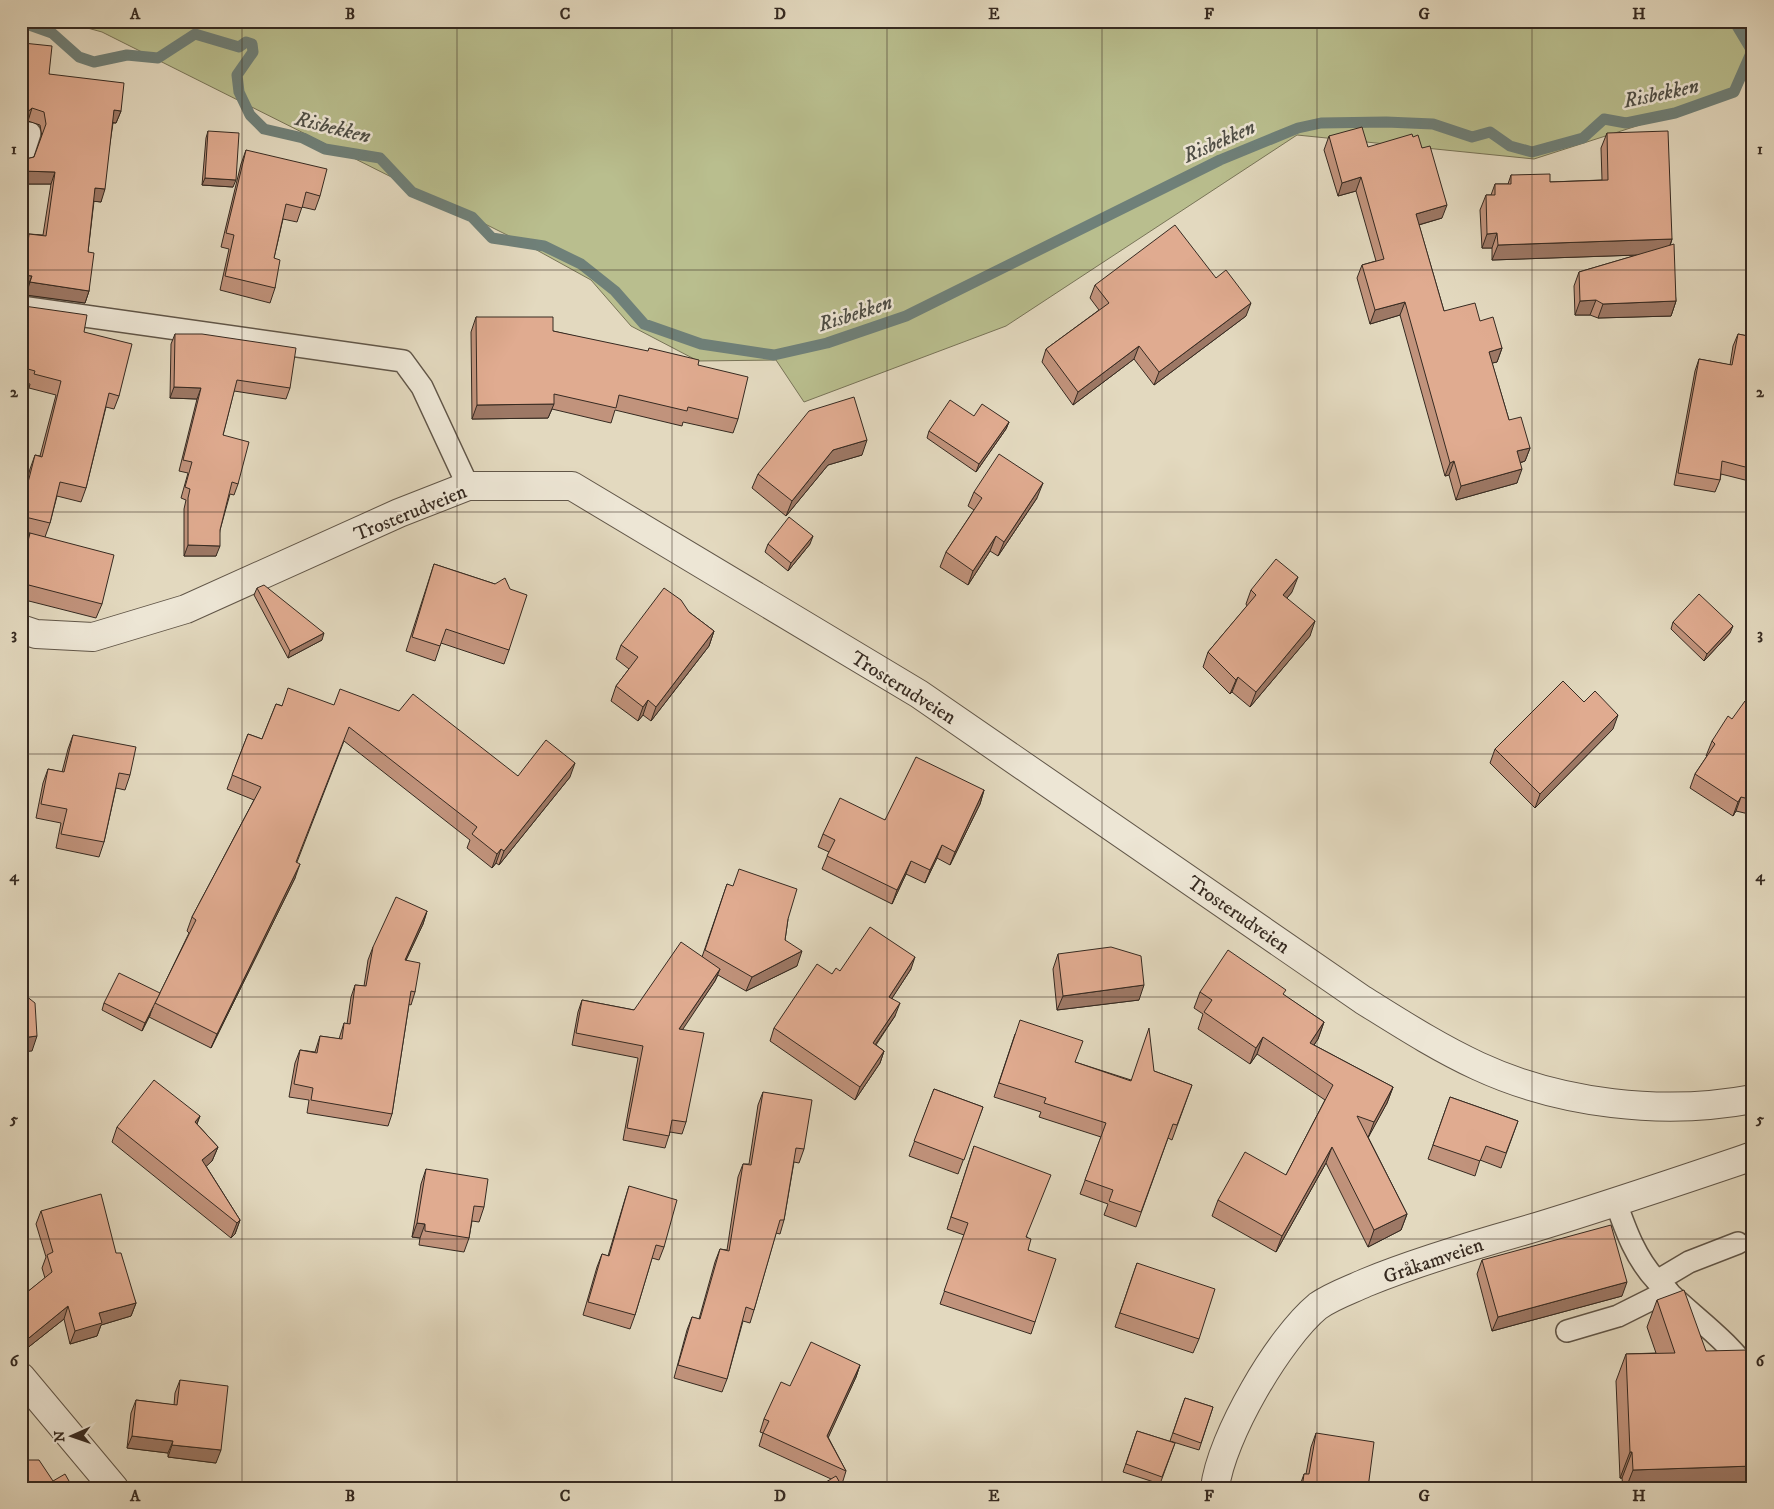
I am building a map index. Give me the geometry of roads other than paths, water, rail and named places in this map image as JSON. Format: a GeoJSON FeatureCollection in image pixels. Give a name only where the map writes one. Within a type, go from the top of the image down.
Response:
{"type":"FeatureCollection","features":[{"type":"Feature","properties":{"kind":"street","name":"Trosterudveien"},"geometry":{"type":"LineString","coordinates":[[21,629],[36,634],[93,637],[186,609],[399,513],[468,486],[572,486],[919,694],[1363,1000],[1428,1040],[1478,1066],[1522,1083],[1572,1096],[1615,1103],[1674,1107],[1753,1099]]}},
{"type":"Feature","properties":{"kind":"street","name":"Gråkamveien"},"geometry":{"type":"LineString","coordinates":[[1215,1488],[1217,1476],[1232,1433],[1256,1388],[1281,1348],[1303,1321],[1319,1306],[1342,1293],[1378,1278],[1446,1254],[1616,1203],[1753,1156]]}},
{"type":"Feature","properties":{"kind":"street"},"geometry":{"type":"LineString","coordinates":[[21,1378],[114,1488]]}},
{"type":"Feature","properties":{"kind":"lane"},"geometry":{"type":"LineString","coordinates":[[21,161],[30,132]]}},
{"type":"Feature","properties":{"kind":"lane"},"geometry":{"type":"LineString","coordinates":[[21,307],[404,362],[422,386],[468,486]]}},
{"type":"Feature","properties":{"kind":"lane"},"geometry":{"type":"LineString","coordinates":[[1616,1203],[1630,1242],[1662,1286],[1726,1344],[1744,1363],[1753,1376]]}},
{"type":"Feature","properties":{"kind":"lane"},"geometry":{"type":"LineString","coordinates":[[1567,1331],[1618,1316],[1662,1286],[1689,1262],[1738,1243]]}},
{"type":"Feature","properties":{"kind":"waterway","name":"Risbekken"},"geometry":{"type":"LineString","coordinates":[[21,22],[52,33],[79,57],[94,62],[127,55],[158,58],[195,34],[239,47],[246,42],[252,44],[253,52],[237,75],[239,92],[250,115],[264,129],[303,138],[325,149],[380,158],[412,192],[472,217],[492,238],[544,246],[581,264],[615,291],[644,324],[701,344],[774,355],[827,343],[906,316],[1220,160],[1298,128],[1321,123],[1386,122],[1433,124],[1472,137],[1490,132],[1510,146],[1532,152],[1583,138],[1604,119],[1626,123],[1675,113],[1734,92],[1752,51],[1734,21]]}}]}
